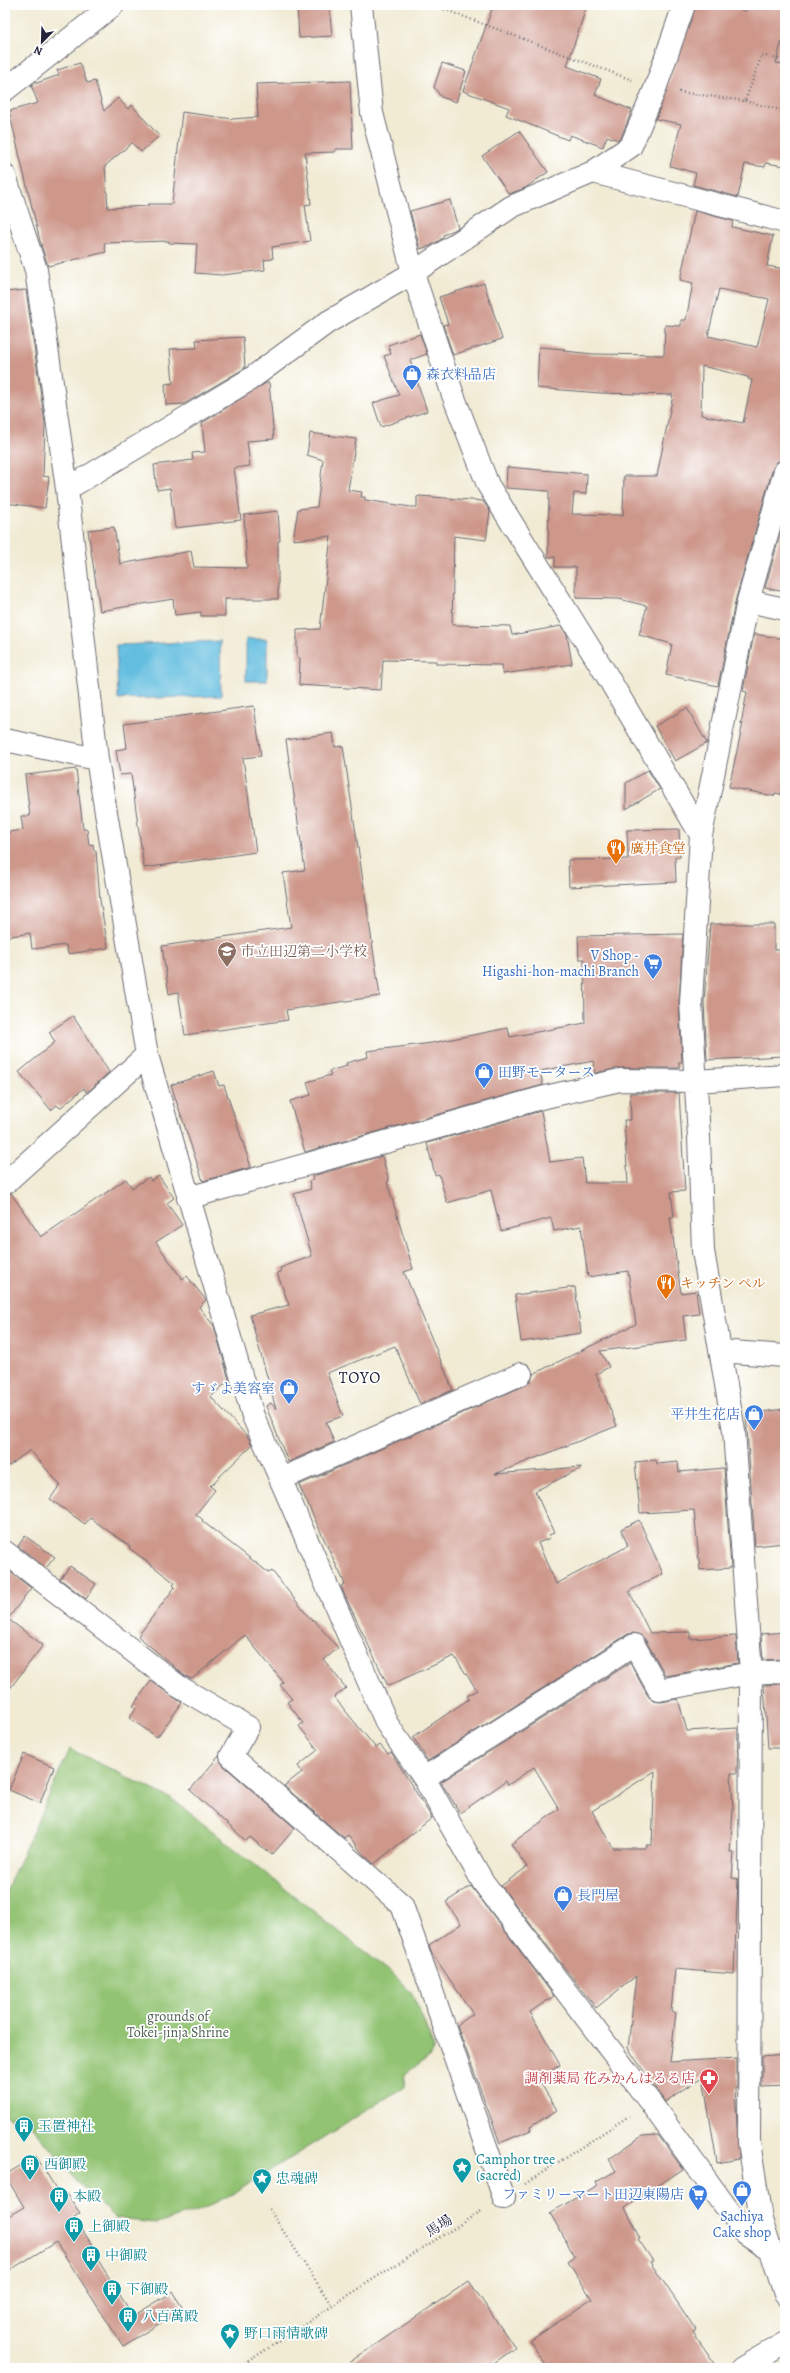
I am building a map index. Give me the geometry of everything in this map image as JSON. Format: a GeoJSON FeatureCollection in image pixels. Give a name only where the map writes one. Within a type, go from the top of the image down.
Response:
{"type":"FeatureCollection","features":[{"type":"Feature","properties":{"kind":"street"},"geometry":{"type":"LineString","coordinates":[[5,90],[113,5]]}},
{"type":"Feature","properties":{"kind":"street"},"geometry":{"type":"LineString","coordinates":[[362,5],[372,113],[413,273],[452,395],[488,485],[606,674],[701,835]]}},
{"type":"Feature","properties":{"kind":"street"},"geometry":{"type":"LineString","coordinates":[[67,489],[249,380],[328,322],[413,273],[511,207],[593,172],[630,146],[655,89],[684,5]]}},
{"type":"Feature","properties":{"kind":"street"},"geometry":{"type":"LineString","coordinates":[[593,172],[785,222]]}},
{"type":"Feature","properties":{"kind":"street"},"geometry":{"type":"LineString","coordinates":[[5,176],[36,270],[67,489],[97,759],[147,1055],[253,1416],[387,1724],[424,1778],[483,1882],[650,2102],[744,2232],[772,2251]]}},
{"type":"Feature","properties":{"kind":"street"},"geometry":{"type":"LineString","coordinates":[[785,472],[748,601],[701,835],[692,1002],[703,1251],[734,1431],[751,1673],[749,2142],[761,2220],[785,2294]]}},
{"type":"Feature","properties":{"kind":"street"},"geometry":{"type":"LineString","coordinates":[[748,601],[785,608]]}},
{"type":"Feature","properties":{"kind":"street"},"geometry":{"type":"LineString","coordinates":[[5,740],[97,759]]}},
{"type":"Feature","properties":{"kind":"street"},"geometry":{"type":"LineString","coordinates":[[5,1183],[147,1055]]}},
{"type":"Feature","properties":{"kind":"street"},"geometry":{"type":"LineString","coordinates":[[188,1198],[541,1098],[620,1080],[696,1081],[785,1075]]}},
{"type":"Feature","properties":{"kind":"street"},"geometry":{"type":"LineString","coordinates":[[720,1351],[785,1356]]}},
{"type":"Feature","properties":{"kind":"street"},"geometry":{"type":"LineString","coordinates":[[281,1480],[521,1374]]}},
{"type":"Feature","properties":{"kind":"street"},"geometry":{"type":"LineString","coordinates":[[5,1552],[178,1686],[248,1727],[231,1756],[402,1905],[504,2198]]}},
{"type":"Feature","properties":{"kind":"street"},"geometry":{"type":"LineString","coordinates":[[424,1778],[634,1645],[658,1690],[751,1673],[785,1670]]}},
{"type":"Feature","properties":{"kind":"street"},"geometry":{"type":"LineString","coordinates":[[742,2368],[785,2343]]}},
{"type":"Feature","properties":{"kind":"path"},"geometry":{"type":"LineString","coordinates":[[432,5],[655,89],[745,101],[785,111]]}},
{"type":"Feature","properties":{"kind":"path"},"geometry":{"type":"LineString","coordinates":[[745,101],[762,55],[785,61]]}},
{"type":"Feature","properties":{"kind":"path","name":"馬場"},"geometry":{"type":"LineString","coordinates":[[238,2368],[332,2306],[504,2198],[650,2102]]}},
{"type":"Feature","properties":{"kind":"path"},"geometry":{"type":"LineString","coordinates":[[269,2210],[332,2306]]}},
{"type":"Feature","properties":{"kind":"green space","name":"grounds of Tokei-jinja Shrine"},"geometry":{"type":"Polygon","coordinates":[[[70,1749],[172,1799],[394,1975],[413,1994],[434,2048],[430,2056],[405,2074],[404,2087],[234,2193],[203,2209],[158,2223],[116,2219],[83,2188],[29,2123],[5,2116],[5,1893],[70,1749]]]}},
{"type":"Feature","properties":{"kind":"water"},"geometry":{"type":"Polygon","coordinates":[[[246,639],[267,639],[267,681],[246,681],[246,639]]]}},
{"type":"Feature","properties":{"kind":"water"},"geometry":{"type":"Polygon","coordinates":[[[220,641],[221,696],[118,699],[116,645],[220,641]]]}},
{"type":"Feature","properties":{"kind":"building"},"geometry":{"type":"Polygon","coordinates":[[[297,5],[329,5],[332,36],[299,38],[297,5]]]}},
{"type":"Feature","properties":{"kind":"building"},"geometry":{"type":"Polygon","coordinates":[[[497,5],[587,5],[567,66],[601,79],[595,95],[632,110],[621,138],[618,140],[607,136],[603,147],[570,135],[568,140],[506,115],[509,108],[463,91],[492,9],[497,9],[497,5]]]}},
{"type":"Feature","properties":{"kind":"building"},"geometry":{"type":"Polygon","coordinates":[[[696,5],[720,5],[746,11],[747,5],[785,5],[785,29],[776,63],[785,65],[785,166],[766,163],[765,167],[745,164],[738,197],[693,185],[696,173],[670,166],[681,124],[656,119],[696,5]]]}},
{"type":"Feature","properties":{"kind":"building"},"geometry":{"type":"Polygon","coordinates":[[[80,63],[87,83],[95,81],[104,111],[118,98],[128,109],[132,105],[159,136],[141,152],[132,143],[105,166],[108,208],[148,206],[148,204],[172,204],[182,112],[233,119],[258,117],[256,84],[350,81],[353,149],[335,149],[335,152],[305,153],[311,204],[305,205],[310,241],[272,247],[273,259],[264,260],[265,270],[222,275],[195,273],[197,244],[169,243],[169,241],[104,243],[106,252],[48,266],[40,241],[9,111],[38,103],[31,85],[59,75],[57,70],[80,63]]]}},
{"type":"Feature","properties":{"kind":"building"},"geometry":{"type":"Polygon","coordinates":[[[442,63],[466,71],[456,102],[441,97],[434,87],[442,63]]]}},
{"type":"Feature","properties":{"kind":"building"},"geometry":{"type":"Polygon","coordinates":[[[519,131],[548,172],[525,188],[509,194],[482,156],[519,131]]]}},
{"type":"Feature","properties":{"kind":"building"},"geometry":{"type":"Polygon","coordinates":[[[450,200],[458,228],[443,235],[443,238],[430,246],[420,249],[410,211],[450,200]]]}},
{"type":"Feature","properties":{"kind":"building"},"geometry":{"type":"Polygon","coordinates":[[[695,211],[733,221],[732,227],[773,236],[767,266],[785,269],[785,459],[777,462],[773,468],[736,598],[718,686],[666,675],[672,644],[639,635],[647,606],[619,599],[576,598],[576,567],[555,567],[555,557],[548,557],[549,491],[506,488],[507,467],[587,474],[586,494],[574,493],[572,514],[623,515],[624,476],[657,476],[673,395],[600,393],[537,388],[539,347],[565,349],[564,351],[593,354],[664,355],[665,325],[681,326],[681,320],[686,320],[693,283],[680,280],[695,211]],[[719,289],[708,336],[757,347],[769,299],[719,289]],[[702,366],[701,415],[743,423],[752,380],[748,379],[748,377],[702,366]]]}},
{"type":"Feature","properties":{"kind":"building"},"geometry":{"type":"Polygon","coordinates":[[[484,283],[502,339],[453,355],[443,325],[448,324],[439,297],[484,283]]]}},
{"type":"Feature","properties":{"kind":"building"},"geometry":{"type":"Polygon","coordinates":[[[26,290],[45,424],[43,476],[49,477],[45,508],[5,503],[5,292],[26,290]]]}},
{"type":"Feature","properties":{"kind":"building"},"geometry":{"type":"Polygon","coordinates":[[[420,334],[427,354],[410,360],[427,411],[381,427],[373,403],[399,395],[384,356],[391,354],[388,345],[420,334]]]}},
{"type":"Feature","properties":{"kind":"building"},"geometry":{"type":"Polygon","coordinates":[[[243,337],[245,368],[184,404],[166,405],[165,384],[173,383],[170,349],[197,348],[196,340],[243,337]]]}},
{"type":"Feature","properties":{"kind":"building"},"geometry":{"type":"Polygon","coordinates":[[[266,383],[269,383],[274,439],[247,441],[250,466],[234,468],[241,520],[175,528],[170,488],[157,490],[154,465],[193,460],[192,453],[205,452],[202,423],[266,383]]]}},
{"type":"Feature","properties":{"kind":"building"},"geometry":{"type":"Polygon","coordinates":[[[310,433],[356,439],[348,490],[362,492],[361,497],[365,497],[365,500],[411,507],[417,507],[417,497],[420,496],[483,501],[490,511],[486,540],[454,536],[452,625],[510,626],[512,635],[561,626],[567,635],[572,664],[503,674],[502,665],[436,664],[436,661],[383,660],[381,690],[299,685],[300,658],[297,658],[297,630],[320,629],[331,536],[293,540],[298,509],[317,507],[323,460],[307,455],[310,433]]]}},
{"type":"Feature","properties":{"kind":"building"},"geometry":{"type":"Polygon","coordinates":[[[278,511],[280,541],[278,541],[278,599],[225,599],[225,616],[201,616],[201,612],[175,615],[173,599],[100,611],[88,530],[114,527],[120,564],[191,551],[194,567],[247,568],[244,515],[278,511]]]}},
{"type":"Feature","properties":{"kind":"building"},"geometry":{"type":"Polygon","coordinates":[[[785,517],[785,592],[765,588],[785,517]]]}},
{"type":"Feature","properties":{"kind":"building"},"geometry":{"type":"Polygon","coordinates":[[[754,634],[785,639],[785,795],[775,793],[774,796],[729,787],[743,723],[741,724],[747,692],[743,691],[754,634]]]}},
{"type":"Feature","properties":{"kind":"building"},"geometry":{"type":"Polygon","coordinates":[[[254,706],[261,756],[243,758],[256,852],[144,868],[131,774],[120,775],[116,750],[127,748],[124,724],[254,706]]]}},
{"type":"Feature","properties":{"kind":"building"},"geometry":{"type":"Polygon","coordinates":[[[687,708],[707,743],[675,761],[655,726],[687,708]]]}},
{"type":"Feature","properties":{"kind":"building"},"geometry":{"type":"Polygon","coordinates":[[[333,733],[335,747],[343,746],[380,996],[286,1010],[288,1020],[185,1035],[178,992],[169,994],[162,946],[291,927],[283,873],[305,870],[286,740],[333,733]]]}},
{"type":"Feature","properties":{"kind":"building"},"geometry":{"type":"Polygon","coordinates":[[[76,769],[83,829],[87,829],[89,845],[93,844],[94,851],[96,851],[100,900],[108,948],[68,954],[66,945],[32,949],[30,933],[5,937],[5,836],[9,836],[9,832],[23,830],[21,816],[30,816],[25,775],[76,769]]]}},
{"type":"Feature","properties":{"kind":"building"},"geometry":{"type":"Polygon","coordinates":[[[648,770],[660,789],[626,809],[626,783],[648,770]]]}},
{"type":"Feature","properties":{"kind":"building"},"geometry":{"type":"Polygon","coordinates":[[[679,829],[680,857],[675,857],[676,882],[569,887],[568,860],[628,859],[627,830],[679,829]]]}},
{"type":"Feature","properties":{"kind":"building"},"geometry":{"type":"Polygon","coordinates":[[[710,924],[774,924],[774,950],[782,950],[782,955],[784,955],[784,1056],[707,1060],[704,1002],[710,924]]]}},
{"type":"Feature","properties":{"kind":"building"},"geometry":{"type":"Polygon","coordinates":[[[683,934],[679,1001],[682,1062],[679,1062],[679,1068],[620,1068],[595,1073],[594,1061],[540,1071],[543,1085],[305,1152],[290,1101],[311,1095],[307,1082],[331,1075],[329,1071],[347,1066],[346,1063],[368,1057],[367,1051],[432,1043],[508,1028],[510,1037],[585,1023],[584,959],[579,959],[578,936],[683,934]]]}},
{"type":"Feature","properties":{"kind":"building"},"geometry":{"type":"Polygon","coordinates":[[[73,1016],[109,1072],[90,1090],[86,1092],[84,1088],[60,1108],[57,1105],[51,1110],[19,1072],[55,1042],[49,1032],[73,1016]]]}},
{"type":"Feature","properties":{"kind":"building"},"geometry":{"type":"Polygon","coordinates":[[[214,1071],[219,1086],[224,1085],[251,1167],[203,1181],[171,1085],[214,1071]]]}},
{"type":"Feature","properties":{"kind":"building"},"geometry":{"type":"Polygon","coordinates":[[[630,1093],[679,1093],[685,1191],[671,1192],[674,1217],[670,1217],[681,1293],[696,1291],[699,1314],[683,1316],[686,1340],[600,1351],[609,1367],[596,1374],[617,1426],[495,1474],[581,1467],[535,1491],[554,1533],[549,1535],[550,1538],[538,1543],[556,1584],[628,1546],[621,1529],[639,1520],[663,1574],[629,1591],[650,1633],[690,1632],[690,1639],[736,1636],[738,1663],[666,1676],[645,1639],[634,1633],[628,1634],[428,1761],[413,1737],[469,1699],[467,1696],[477,1690],[454,1656],[388,1686],[345,1596],[341,1586],[345,1584],[299,1485],[526,1385],[531,1381],[533,1374],[636,1324],[628,1271],[588,1277],[581,1226],[554,1231],[551,1218],[501,1231],[491,1190],[447,1203],[439,1174],[435,1175],[427,1143],[541,1111],[550,1162],[582,1158],[585,1183],[628,1183],[624,1120],[631,1120],[630,1093]]]}},
{"type":"Feature","properties":{"kind":"building"},"geometry":{"type":"Polygon","coordinates":[[[382,1156],[389,1181],[387,1182],[413,1269],[404,1272],[453,1390],[420,1404],[395,1346],[327,1373],[343,1416],[326,1422],[334,1442],[288,1462],[266,1406],[271,1403],[276,1409],[250,1315],[289,1305],[277,1273],[281,1272],[280,1268],[312,1256],[294,1194],[311,1189],[309,1181],[313,1180],[312,1176],[382,1156]]]}},
{"type":"Feature","properties":{"kind":"building"},"geometry":{"type":"Polygon","coordinates":[[[159,1176],[174,1198],[167,1203],[182,1225],[156,1242],[182,1279],[187,1276],[206,1300],[199,1307],[214,1326],[229,1380],[211,1397],[248,1437],[252,1445],[210,1486],[215,1490],[196,1514],[203,1520],[202,1521],[269,1573],[272,1571],[312,1621],[314,1620],[338,1648],[324,1660],[346,1688],[334,1697],[376,1748],[380,1745],[388,1754],[391,1752],[432,1818],[374,1864],[363,1854],[348,1835],[344,1838],[284,1786],[302,1772],[298,1766],[318,1750],[299,1726],[303,1723],[287,1702],[292,1699],[280,1685],[283,1682],[245,1635],[192,1679],[185,1676],[138,1636],[175,1587],[173,1585],[175,1583],[129,1548],[130,1546],[90,1518],[85,1524],[50,1499],[60,1485],[30,1450],[5,1469],[5,1195],[11,1193],[41,1237],[126,1179],[132,1188],[149,1177],[151,1181],[159,1176]]]}},
{"type":"Feature","properties":{"kind":"building"},"geometry":{"type":"Polygon","coordinates":[[[575,1287],[581,1333],[521,1342],[515,1295],[575,1287]]]}},
{"type":"Feature","properties":{"kind":"building"},"geometry":{"type":"Polygon","coordinates":[[[785,1409],[785,1543],[755,1546],[746,1414],[785,1409]]]}},
{"type":"Feature","properties":{"kind":"building"},"geometry":{"type":"Polygon","coordinates":[[[656,1460],[657,1464],[678,1462],[679,1472],[724,1468],[731,1568],[700,1570],[694,1510],[640,1513],[635,1462],[656,1460]]]}},
{"type":"Feature","properties":{"kind":"building"},"geometry":{"type":"Polygon","coordinates":[[[25,1536],[55,1557],[46,1568],[18,1546],[25,1536]]]}},
{"type":"Feature","properties":{"kind":"building"},"geometry":{"type":"Polygon","coordinates":[[[70,1566],[96,1584],[86,1599],[60,1579],[70,1566]]]}},
{"type":"Feature","properties":{"kind":"building"},"geometry":{"type":"Polygon","coordinates":[[[5,1568],[31,1588],[8,1619],[43,1645],[5,1695],[5,1568]]]}},
{"type":"Feature","properties":{"kind":"building"},"geometry":{"type":"Polygon","coordinates":[[[785,1632],[785,1659],[763,1660],[761,1634],[785,1632]]]}},
{"type":"Feature","properties":{"kind":"building"},"geometry":{"type":"Polygon","coordinates":[[[630,1663],[648,1696],[653,1701],[661,1702],[678,1699],[687,1731],[738,1728],[737,1773],[731,1773],[733,1810],[730,1852],[734,1852],[732,1878],[738,1879],[734,1974],[675,1969],[671,2012],[676,2013],[670,2062],[737,2058],[737,2088],[735,2088],[739,2159],[717,2163],[703,2077],[665,2102],[628,2048],[636,1976],[596,2008],[501,1886],[527,1867],[511,1844],[559,1809],[534,1767],[508,1785],[506,1781],[460,1813],[441,1782],[630,1663]],[[655,1771],[592,1811],[613,1848],[646,1848],[646,1845],[652,1845],[655,1771]]]}},
{"type":"Feature","properties":{"kind":"building"},"geometry":{"type":"Polygon","coordinates":[[[151,1681],[182,1703],[157,1737],[129,1718],[136,1708],[133,1706],[151,1681]]]}},
{"type":"Feature","properties":{"kind":"building"},"geometry":{"type":"Polygon","coordinates":[[[785,1684],[785,1748],[768,1748],[764,1685],[785,1684]]]}},
{"type":"Feature","properties":{"kind":"building"},"geometry":{"type":"Polygon","coordinates":[[[24,1754],[54,1767],[40,1803],[9,1790],[24,1754]]]}},
{"type":"Feature","properties":{"kind":"building"},"geometry":{"type":"Polygon","coordinates":[[[219,1756],[223,1765],[295,1828],[272,1855],[250,1837],[246,1841],[190,1790],[219,1756]]]}},
{"type":"Feature","properties":{"kind":"building"},"geometry":{"type":"Polygon","coordinates":[[[471,1886],[554,1996],[530,2012],[560,2065],[538,2079],[557,2110],[530,2127],[531,2130],[500,2143],[457,2025],[473,2014],[432,1953],[429,1945],[461,1924],[446,1902],[471,1886]]]}},
{"type":"Feature","properties":{"kind":"building"},"geometry":{"type":"Polygon","coordinates":[[[785,2055],[785,2086],[762,2087],[762,2057],[785,2055]]]}},
{"type":"Feature","properties":{"kind":"building"},"geometry":{"type":"Polygon","coordinates":[[[658,2135],[683,2169],[625,2208],[640,2238],[638,2239],[653,2261],[650,2262],[696,2330],[693,2332],[718,2368],[548,2368],[530,2341],[592,2299],[568,2262],[575,2257],[550,2213],[598,2185],[596,2182],[616,2171],[609,2159],[642,2136],[658,2135]]]}},
{"type":"Feature","properties":{"kind":"building"},"geometry":{"type":"Polygon","coordinates":[[[36,2156],[61,2197],[67,2194],[80,2213],[74,2217],[92,2245],[90,2247],[133,2316],[173,2292],[183,2309],[123,2346],[56,2242],[5,2273],[5,2218],[24,2207],[5,2175],[36,2156]]]}},
{"type":"Feature","properties":{"kind":"building"},"geometry":{"type":"Polygon","coordinates":[[[469,2281],[515,2348],[487,2368],[341,2368],[469,2281]]]}},
{"type":"Feature","properties":{"kind":"place","name":"森衣料品店"},"geometry":{"type":"Point","coordinates":[412,391]}},
{"type":"Feature","properties":{"kind":"place","name":"廣井食堂"},"geometry":{"type":"Point","coordinates":[616,865]}},
{"type":"Feature","properties":{"kind":"place","name":"市立田辺第二小学校"},"geometry":{"type":"Point","coordinates":[227,968]}},
{"type":"Feature","properties":{"kind":"place","name":"V Shop - Higashi-hon-machi Branch"},"geometry":{"type":"Point","coordinates":[653,980]}},
{"type":"Feature","properties":{"kind":"place","name":"田野モータース"},"geometry":{"type":"Point","coordinates":[484,1089]}},
{"type":"Feature","properties":{"kind":"place","name":"キッチン ペル"},"geometry":{"type":"Point","coordinates":[666,1300]}},
{"type":"Feature","properties":{"kind":"place","name":"すゞよ美容室"},"geometry":{"type":"Point","coordinates":[289,1405]}},
{"type":"Feature","properties":{"kind":"place","name":"平井生花店"},"geometry":{"type":"Point","coordinates":[754,1431]}},
{"type":"Feature","properties":{"kind":"place","name":"長門屋"},"geometry":{"type":"Point","coordinates":[563,1912]}},
{"type":"Feature","properties":{"kind":"place","name":"調剤薬局 花みかんはるる店"},"geometry":{"type":"Point","coordinates":[709,2095]}},
{"type":"Feature","properties":{"kind":"place","name":"玉置神社"},"geometry":{"type":"Point","coordinates":[24,2143]}},
{"type":"Feature","properties":{"kind":"place","name":"西御殿"},"geometry":{"type":"Point","coordinates":[30,2181]}},
{"type":"Feature","properties":{"kind":"place","name":"Camphor tree (sacred)"},"geometry":{"type":"Point","coordinates":[462,2184]}},
{"type":"Feature","properties":{"kind":"place","name":"忠魂碑"},"geometry":{"type":"Point","coordinates":[262,2195]}},
{"type":"Feature","properties":{"kind":"place","name":"Sachiya Cake shop"},"geometry":{"type":"Point","coordinates":[742,2207]}},
{"type":"Feature","properties":{"kind":"place","name":"ファミリーマート田辺東陽店"},"geometry":{"type":"Point","coordinates":[698,2211]}},
{"type":"Feature","properties":{"kind":"place","name":"本殿"},"geometry":{"type":"Point","coordinates":[59,2213]}},
{"type":"Feature","properties":{"kind":"place","name":"上御殿"},"geometry":{"type":"Point","coordinates":[74,2243]}},
{"type":"Feature","properties":{"kind":"place","name":"中御殿"},"geometry":{"type":"Point","coordinates":[91,2272]}},
{"type":"Feature","properties":{"kind":"place","name":"下御殿"},"geometry":{"type":"Point","coordinates":[112,2306]}},
{"type":"Feature","properties":{"kind":"place","name":"八百萬殿"},"geometry":{"type":"Point","coordinates":[128,2333]}},
{"type":"Feature","properties":{"kind":"place","name":"野口雨情歌碑"},"geometry":{"type":"Point","coordinates":[230,2350]}},
{"type":"Feature","properties":{"kind":"district","name":"TOYO"},"geometry":{"type":"Point","coordinates":[360,1378]}}]}
